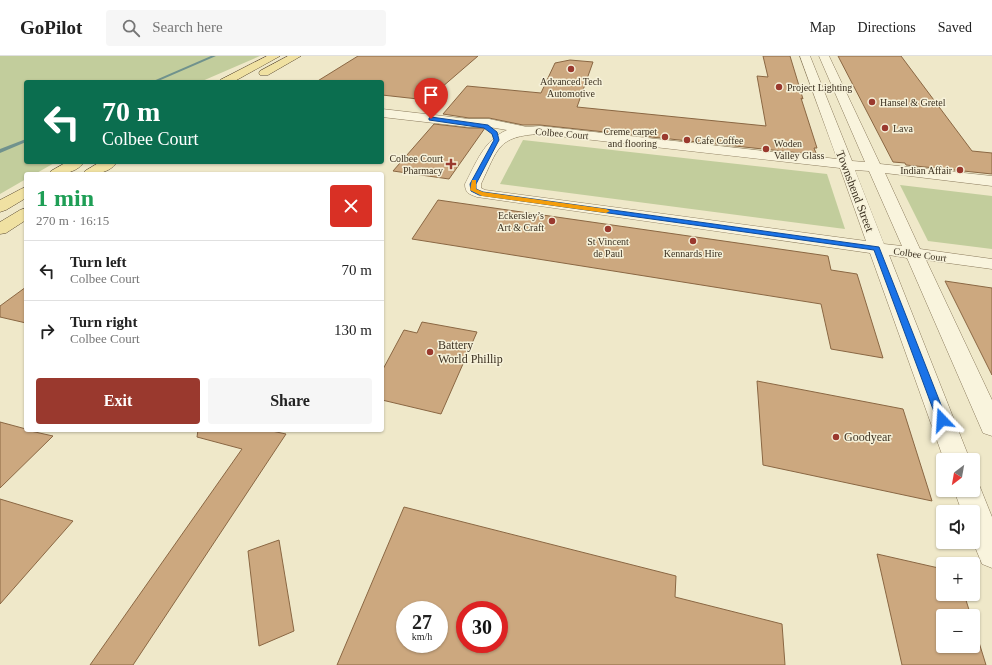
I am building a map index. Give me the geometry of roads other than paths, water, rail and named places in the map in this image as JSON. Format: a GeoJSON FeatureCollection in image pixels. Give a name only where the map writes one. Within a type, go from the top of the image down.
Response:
{"type":"FeatureCollection","features":[{"type":"Feature","properties":{"kind":"main road"},"geometry":{"type":"LineString","coordinates":[[228,80],[275,56]]}},
{"type":"Feature","properties":{"kind":"main road"},"geometry":{"type":"LineString","coordinates":[[259,78],[296,56]]}},
{"type":"Feature","properties":{"kind":"main road"},"geometry":{"type":"LineString","coordinates":[[59,172],[73,164]]}},
{"type":"Feature","properties":{"kind":"main road"},"geometry":{"type":"LineString","coordinates":[[93,172],[107,164]]}},
{"type":"Feature","properties":{"kind":"main road"},"geometry":{"type":"LineString","coordinates":[[0,207],[24,193]]}},
{"type":"Feature","properties":{"kind":"main road"},"geometry":{"type":"LineString","coordinates":[[0,229],[24,214]]}},
{"type":"Feature","properties":{"kind":"street","name":"Townshend Street"},"geometry":{"type":"LineString","coordinates":[[805,56],[954,453]]}},
{"type":"Feature","properties":{"kind":"street","name":"Townshend Street"},"geometry":{"type":"LineString","coordinates":[[824,56],[992,426]]}},
{"type":"Feature","properties":{"kind":"street"},"geometry":{"type":"LineString","coordinates":[[384,113],[486,126],[495,133],[497,140]]}},
{"type":"Feature","properties":{"kind":"street"},"geometry":{"type":"LineString","coordinates":[[469,123],[495,124],[526,130]]}},
{"type":"Feature","properties":{"kind":"street","name":"Colbee Court"},"geometry":{"type":"LineString","coordinates":[[992,181],[540,130],[526,130],[508,134],[497,140],[473,184],[473,190],[482,194],[992,264]]}},
{"type":"Feature","properties":{"kind":"street"},"geometry":{"type":"LineString","coordinates":[[971,497],[992,554]]}},
{"type":"Feature","properties":{"kind":"waterway"},"geometry":{"type":"LineString","coordinates":[[158,80],[214,56]]}},
{"type":"Feature","properties":{"kind":"waterway"},"geometry":{"type":"LineString","coordinates":[[0,151],[24,141]]}},
{"type":"Feature","properties":{"kind":"place","name":"Advanced Tech Automotive"},"geometry":{"type":"Point","coordinates":[571,69]}},
{"type":"Feature","properties":{"kind":"place","name":"Project Lighting"},"geometry":{"type":"Point","coordinates":[779,87]}},
{"type":"Feature","properties":{"kind":"place","name":"Hansel & Gretel"},"geometry":{"type":"Point","coordinates":[872,102]}},
{"type":"Feature","properties":{"kind":"place","name":"Lava"},"geometry":{"type":"Point","coordinates":[885,128]}},
{"type":"Feature","properties":{"kind":"place","name":"Creme carpet and flooring"},"geometry":{"type":"Point","coordinates":[665,137]}},
{"type":"Feature","properties":{"kind":"place","name":"Cafe Coffee"},"geometry":{"type":"Point","coordinates":[687,140]}},
{"type":"Feature","properties":{"kind":"place","name":"Woden Valley Glass"},"geometry":{"type":"Point","coordinates":[766,149]}},
{"type":"Feature","properties":{"kind":"place","name":"Colbee Court Pharmacy"},"geometry":{"type":"Point","coordinates":[451,164]}},
{"type":"Feature","properties":{"kind":"place","name":"Indian Affair"},"geometry":{"type":"Point","coordinates":[960,170]}},
{"type":"Feature","properties":{"kind":"place","name":"Eckersley’s Art & Craft"},"geometry":{"type":"Point","coordinates":[552,221]}},
{"type":"Feature","properties":{"kind":"place","name":"St Vincent de Paul"},"geometry":{"type":"Point","coordinates":[608,229]}},
{"type":"Feature","properties":{"kind":"place","name":"Kennards Hire"},"geometry":{"type":"Point","coordinates":[693,241]}},
{"type":"Feature","properties":{"kind":"place","name":"Battery World Phillip"},"geometry":{"type":"Point","coordinates":[430,352]}},
{"type":"Feature","properties":{"kind":"place","name":"Goodyear"},"geometry":{"type":"Point","coordinates":[836,437]}}]}
